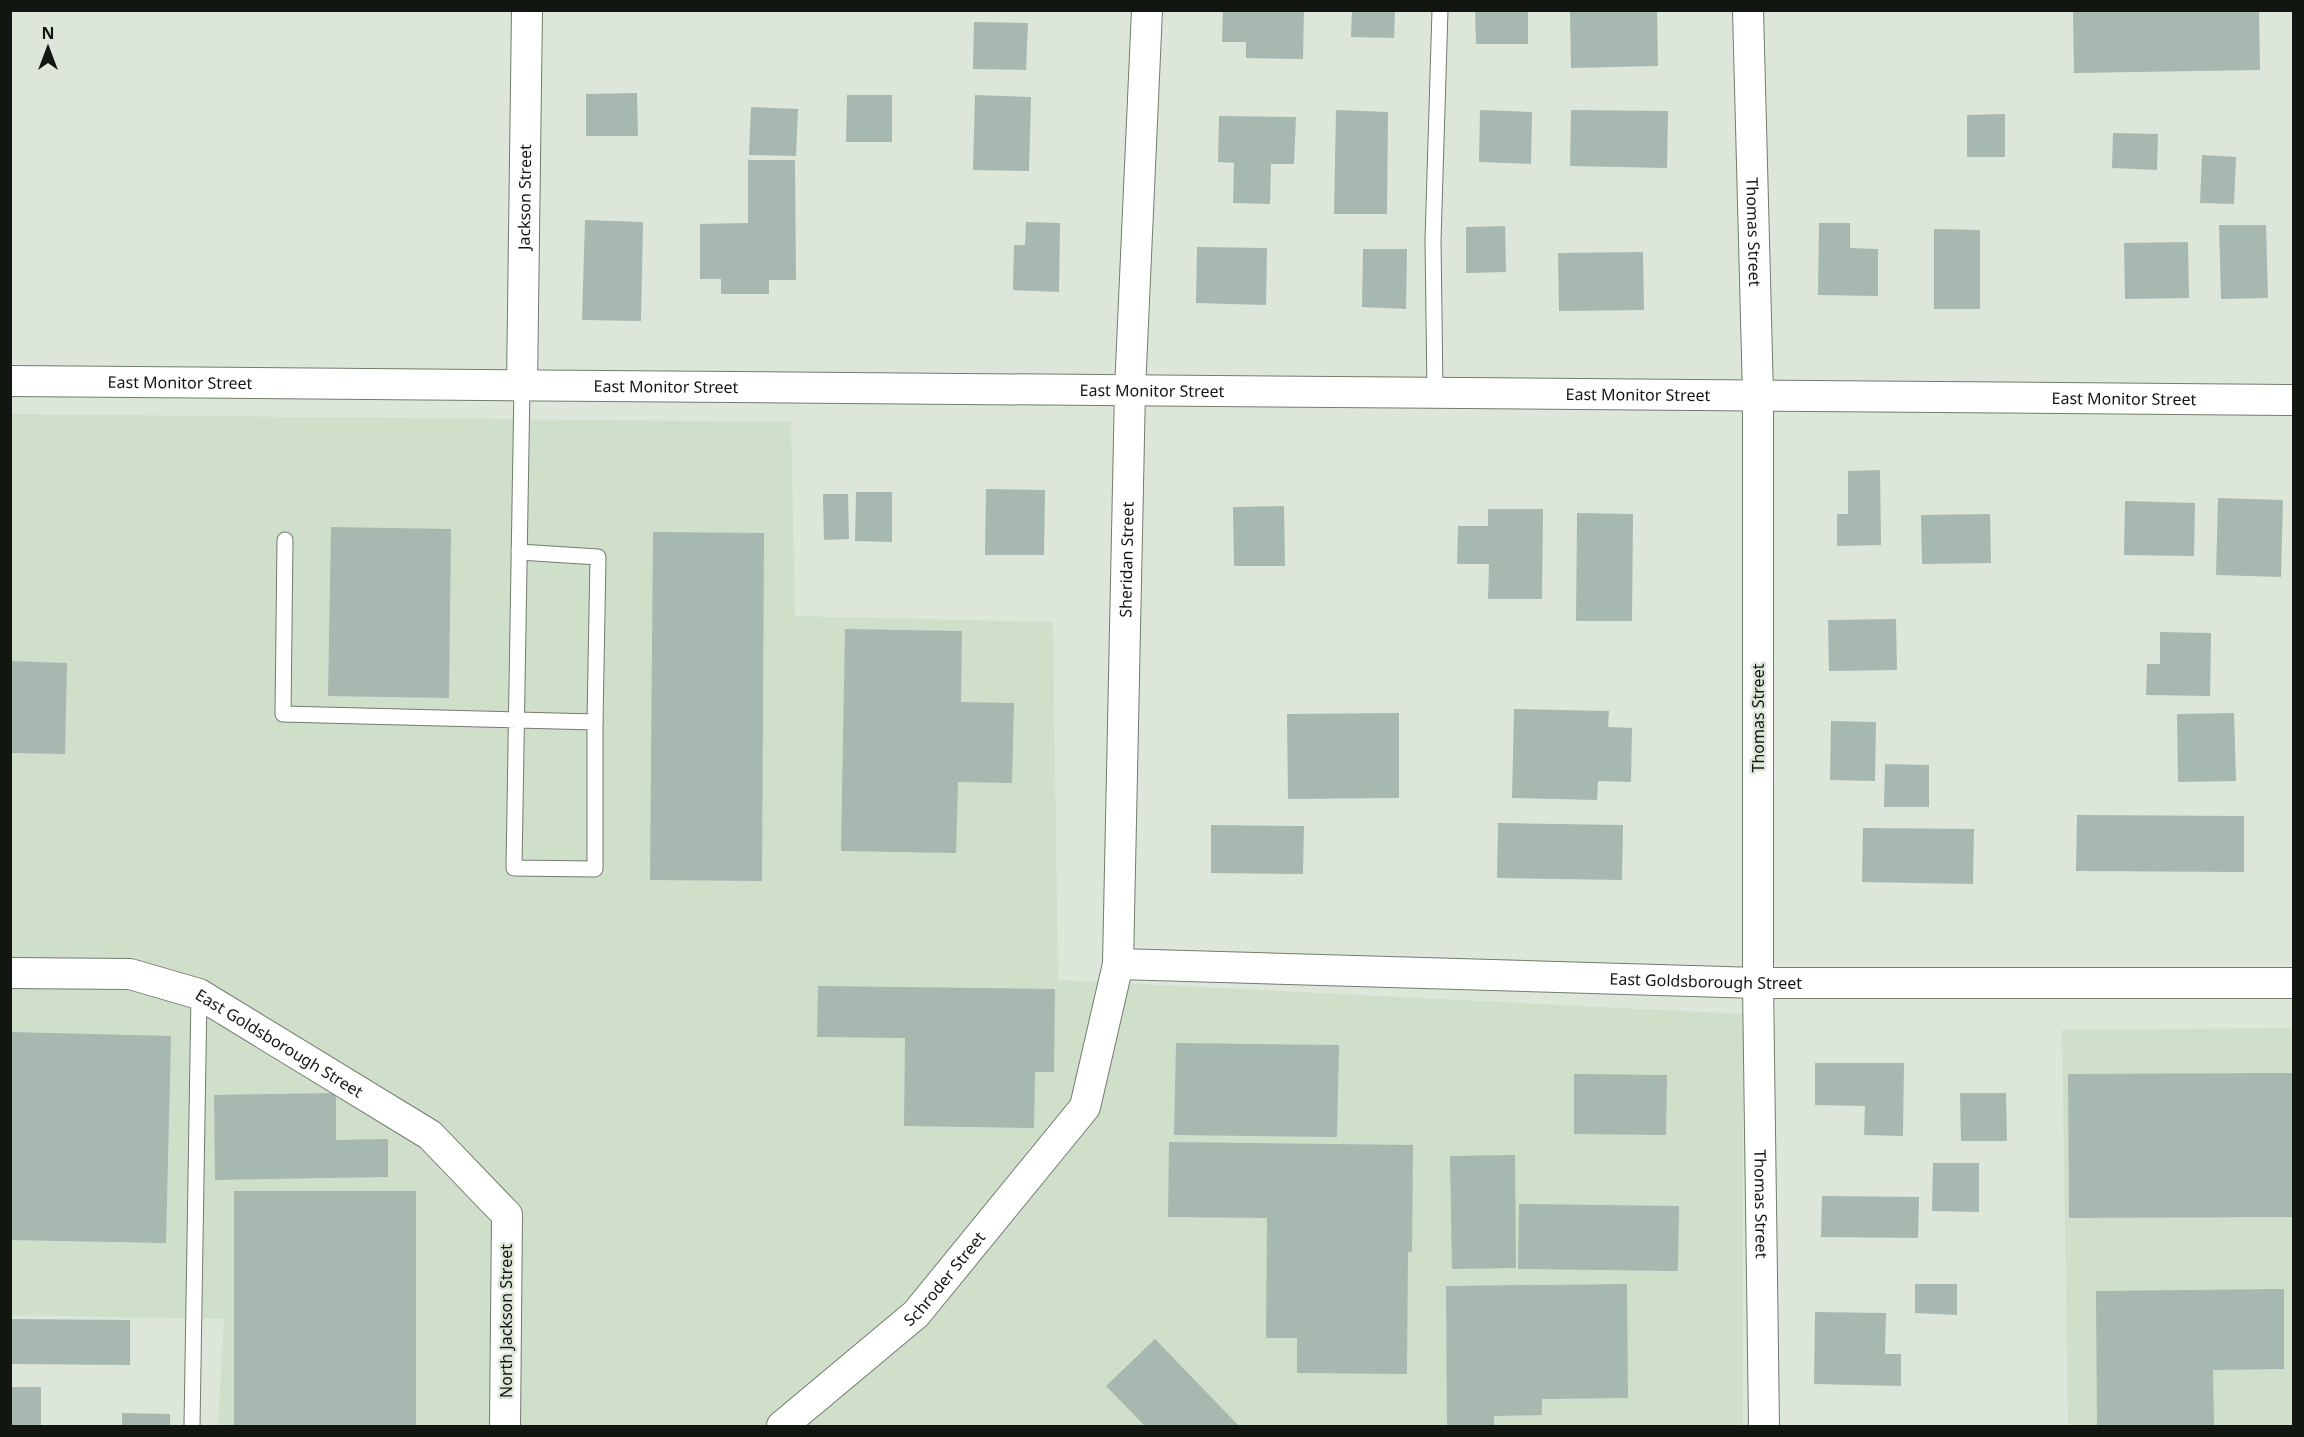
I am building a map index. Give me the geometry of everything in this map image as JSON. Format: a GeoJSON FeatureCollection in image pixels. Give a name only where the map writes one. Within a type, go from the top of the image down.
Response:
{"type":"FeatureCollection","features":[{"type":"Feature","properties":{"kind":"street","name":"Jackson Street"},"geometry":{"type":"LineString","coordinates":[[522,385],[527,10]]}},
{"type":"Feature","properties":{"kind":"street","name":"Sheridan Street"},"geometry":{"type":"LineString","coordinates":[[1085,1107],[1118,964],[1130,390],[1147,10]]}},
{"type":"Feature","properties":{"kind":"street","name":"Thomas Street"},"geometry":{"type":"LineString","coordinates":[[1748,10],[1758,395],[1758,983],[1764,1426]]}},
{"type":"Feature","properties":{"kind":"street","name":"East Monitor Street"},"geometry":{"type":"LineString","coordinates":[[10,381],[2294,400]]}},
{"type":"Feature","properties":{"kind":"street","name":"East Goldsborough Street"},"geometry":{"type":"LineString","coordinates":[[1118,964],[1758,983],[2294,983]]}},
{"type":"Feature","properties":{"kind":"street","name":"East Goldsborough Street"},"geometry":{"type":"LineString","coordinates":[[10,973],[130,974],[199,994],[430,1136],[507,1215]]}},
{"type":"Feature","properties":{"kind":"street","name":"Schroder Street"},"geometry":{"type":"LineString","coordinates":[[782,1426],[916,1314],[1085,1107]]}},
{"type":"Feature","properties":{"kind":"street","name":"North Jackson Street"},"geometry":{"type":"LineString","coordinates":[[505,1426],[507,1215]]}},
{"type":"Feature","properties":{"kind":"lane"},"geometry":{"type":"LineString","coordinates":[[1435,392],[1433,240],[1440,10]]}},
{"type":"Feature","properties":{"kind":"lane"},"geometry":{"type":"LineString","coordinates":[[519,552],[598,557],[595,869],[514,868],[516,719],[519,552],[522,385]]}},
{"type":"Feature","properties":{"kind":"lane"},"geometry":{"type":"LineString","coordinates":[[285,540],[283,714],[595,722]]}},
{"type":"Feature","properties":{"kind":"lane"},"geometry":{"type":"LineString","coordinates":[[192,1426],[199,994]]}},
{"type":"Feature","properties":{"kind":"shaded area"},"geometry":{"type":"Polygon","coordinates":[[[11,414],[791,422],[795,616],[1053,622],[1058,980],[1743,1014],[1743,1426],[218,1426],[224,1319],[11,1315],[11,414]]]}},
{"type":"Feature","properties":{"kind":"shaded area"},"geometry":{"type":"Polygon","coordinates":[[[2293,1028],[2293,1426],[2068,1426],[2062,1030],[2293,1028]]]}},
{"type":"Feature","properties":{"kind":"building"},"geometry":{"type":"Polygon","coordinates":[[[1223,10],[1304,10],[1303,59],[1246,58],[1246,42],[1222,42],[1223,10]]]}},
{"type":"Feature","properties":{"kind":"building"},"geometry":{"type":"Polygon","coordinates":[[[1352,10],[1395,10],[1394,38],[1351,37],[1352,10]]]}},
{"type":"Feature","properties":{"kind":"building"},"geometry":{"type":"Polygon","coordinates":[[[1475,10],[1528,10],[1528,44],[1476,44],[1475,10]]]}},
{"type":"Feature","properties":{"kind":"building"},"geometry":{"type":"Polygon","coordinates":[[[1657,10],[1658,66],[1571,68],[1570,12],[1657,10]]]}},
{"type":"Feature","properties":{"kind":"building"},"geometry":{"type":"Polygon","coordinates":[[[2073,10],[2259,10],[2260,70],[2074,73],[2073,10]]]}},
{"type":"Feature","properties":{"kind":"building"},"geometry":{"type":"Polygon","coordinates":[[[974,22],[1028,23],[1026,70],[973,69],[974,22]]]}},
{"type":"Feature","properties":{"kind":"building"},"geometry":{"type":"Polygon","coordinates":[[[637,93],[638,136],[586,136],[586,94],[637,93]]]}},
{"type":"Feature","properties":{"kind":"building"},"geometry":{"type":"Polygon","coordinates":[[[847,95],[892,95],[892,142],[846,142],[847,95]]]}},
{"type":"Feature","properties":{"kind":"building"},"geometry":{"type":"Polygon","coordinates":[[[975,95],[1031,97],[1029,171],[973,170],[975,95]]]}},
{"type":"Feature","properties":{"kind":"building"},"geometry":{"type":"Polygon","coordinates":[[[751,107],[798,109],[796,156],[749,155],[751,107]]]}},
{"type":"Feature","properties":{"kind":"building"},"geometry":{"type":"Polygon","coordinates":[[[1336,110],[1388,112],[1387,214],[1334,214],[1336,110]]]}},
{"type":"Feature","properties":{"kind":"building"},"geometry":{"type":"Polygon","coordinates":[[[1480,110],[1532,112],[1531,164],[1479,162],[1480,110]]]}},
{"type":"Feature","properties":{"kind":"building"},"geometry":{"type":"Polygon","coordinates":[[[1571,110],[1668,111],[1667,168],[1570,166],[1571,110]]]}},
{"type":"Feature","properties":{"kind":"building"},"geometry":{"type":"Polygon","coordinates":[[[2005,114],[2005,157],[1967,157],[1967,115],[2005,114]]]}},
{"type":"Feature","properties":{"kind":"building"},"geometry":{"type":"Polygon","coordinates":[[[1219,116],[1296,117],[1294,164],[1271,164],[1270,204],[1233,203],[1234,163],[1218,162],[1219,116]]]}},
{"type":"Feature","properties":{"kind":"building"},"geometry":{"type":"Polygon","coordinates":[[[2113,133],[2158,134],[2157,170],[2112,168],[2113,133]]]}},
{"type":"Feature","properties":{"kind":"building"},"geometry":{"type":"Polygon","coordinates":[[[2202,155],[2236,157],[2234,204],[2200,203],[2202,155]]]}},
{"type":"Feature","properties":{"kind":"building"},"geometry":{"type":"Polygon","coordinates":[[[748,160],[795,160],[796,280],[769,280],[769,294],[721,294],[721,279],[700,279],[700,224],[748,223],[748,160]]]}},
{"type":"Feature","properties":{"kind":"building"},"geometry":{"type":"Polygon","coordinates":[[[585,220],[643,222],[641,321],[582,320],[585,220]]]}},
{"type":"Feature","properties":{"kind":"building"},"geometry":{"type":"Polygon","coordinates":[[[1026,222],[1060,223],[1059,292],[1013,290],[1014,245],[1025,245],[1026,222]]]}},
{"type":"Feature","properties":{"kind":"building"},"geometry":{"type":"Polygon","coordinates":[[[1819,223],[1850,223],[1850,248],[1878,249],[1878,296],[1818,295],[1819,223]]]}},
{"type":"Feature","properties":{"kind":"building"},"geometry":{"type":"Polygon","coordinates":[[[2219,225],[2266,225],[2268,298],[2221,299],[2219,225]]]}},
{"type":"Feature","properties":{"kind":"building"},"geometry":{"type":"Polygon","coordinates":[[[1505,226],[1506,272],[1466,273],[1466,227],[1505,226]]]}},
{"type":"Feature","properties":{"kind":"building"},"geometry":{"type":"Polygon","coordinates":[[[1934,229],[1980,230],[1980,309],[1934,309],[1934,229]]]}},
{"type":"Feature","properties":{"kind":"building"},"geometry":{"type":"Polygon","coordinates":[[[2188,242],[2189,298],[2125,299],[2124,243],[2188,242]]]}},
{"type":"Feature","properties":{"kind":"building"},"geometry":{"type":"Polygon","coordinates":[[[1197,247],[1267,248],[1266,305],[1196,303],[1197,247]]]}},
{"type":"Feature","properties":{"kind":"building"},"geometry":{"type":"Polygon","coordinates":[[[1363,249],[1407,249],[1406,309],[1362,307],[1363,249]]]}},
{"type":"Feature","properties":{"kind":"building"},"geometry":{"type":"Polygon","coordinates":[[[1643,252],[1644,310],[1559,311],[1558,253],[1643,252]]]}},
{"type":"Feature","properties":{"kind":"building"},"geometry":{"type":"Polygon","coordinates":[[[1880,470],[1881,545],[1837,546],[1837,514],[1848,514],[1848,471],[1880,470]]]}},
{"type":"Feature","properties":{"kind":"building"},"geometry":{"type":"Polygon","coordinates":[[[986,489],[1045,490],[1044,555],[985,555],[986,489]]]}},
{"type":"Feature","properties":{"kind":"building"},"geometry":{"type":"Polygon","coordinates":[[[856,492],[892,492],[892,542],[855,541],[856,492]]]}},
{"type":"Feature","properties":{"kind":"building"},"geometry":{"type":"Polygon","coordinates":[[[823,494],[848,494],[849,539],[824,540],[823,494]]]}},
{"type":"Feature","properties":{"kind":"building"},"geometry":{"type":"Polygon","coordinates":[[[2218,498],[2283,500],[2281,577],[2216,575],[2218,498]]]}},
{"type":"Feature","properties":{"kind":"building"},"geometry":{"type":"Polygon","coordinates":[[[2125,501],[2195,503],[2194,556],[2124,555],[2125,501]]]}},
{"type":"Feature","properties":{"kind":"building"},"geometry":{"type":"Polygon","coordinates":[[[1284,506],[1285,566],[1234,566],[1233,507],[1284,506]]]}},
{"type":"Feature","properties":{"kind":"building"},"geometry":{"type":"Polygon","coordinates":[[[1488,509],[1543,509],[1542,599],[1488,599],[1489,564],[1457,564],[1458,526],[1488,526],[1488,509]]]}},
{"type":"Feature","properties":{"kind":"building"},"geometry":{"type":"Polygon","coordinates":[[[1577,513],[1633,514],[1632,621],[1576,621],[1577,513]]]}},
{"type":"Feature","properties":{"kind":"building"},"geometry":{"type":"Polygon","coordinates":[[[1990,514],[1991,563],[1922,564],[1921,515],[1990,514]]]}},
{"type":"Feature","properties":{"kind":"building"},"geometry":{"type":"Polygon","coordinates":[[[331,527],[451,529],[449,698],[328,696],[331,527]]]}},
{"type":"Feature","properties":{"kind":"building"},"geometry":{"type":"Polygon","coordinates":[[[653,532],[764,533],[762,881],[650,880],[653,532]]]}},
{"type":"Feature","properties":{"kind":"building"},"geometry":{"type":"Polygon","coordinates":[[[1896,619],[1897,670],[1829,671],[1828,620],[1896,619]]]}},
{"type":"Feature","properties":{"kind":"building"},"geometry":{"type":"Polygon","coordinates":[[[845,629],[962,631],[961,702],[1014,703],[1012,783],[958,782],[956,853],[841,851],[845,629]]]}},
{"type":"Feature","properties":{"kind":"building"},"geometry":{"type":"Polygon","coordinates":[[[2160,632],[2211,633],[2210,696],[2146,695],[2147,664],[2160,664],[2160,632]]]}},
{"type":"Feature","properties":{"kind":"building"},"geometry":{"type":"Polygon","coordinates":[[[10,661],[67,663],[65,754],[10,753],[10,661]]]}},
{"type":"Feature","properties":{"kind":"building"},"geometry":{"type":"Polygon","coordinates":[[[1514,709],[1609,711],[1608,727],[1632,728],[1631,782],[1598,781],[1597,800],[1512,798],[1514,709]]]}},
{"type":"Feature","properties":{"kind":"building"},"geometry":{"type":"Polygon","coordinates":[[[1399,713],[1399,798],[1288,799],[1287,714],[1399,713]]]}},
{"type":"Feature","properties":{"kind":"building"},"geometry":{"type":"Polygon","coordinates":[[[2234,713],[2236,781],[2178,782],[2177,714],[2234,713]]]}},
{"type":"Feature","properties":{"kind":"building"},"geometry":{"type":"Polygon","coordinates":[[[1831,721],[1876,722],[1875,781],[1830,780],[1831,721]]]}},
{"type":"Feature","properties":{"kind":"building"},"geometry":{"type":"Polygon","coordinates":[[[1885,764],[1929,765],[1929,807],[1884,807],[1885,764]]]}},
{"type":"Feature","properties":{"kind":"building"},"geometry":{"type":"Polygon","coordinates":[[[2077,815],[2244,816],[2244,872],[2076,871],[2077,815]]]}},
{"type":"Feature","properties":{"kind":"building"},"geometry":{"type":"Polygon","coordinates":[[[1498,823],[1623,825],[1622,880],[1497,878],[1498,823]]]}},
{"type":"Feature","properties":{"kind":"building"},"geometry":{"type":"Polygon","coordinates":[[[1211,825],[1304,826],[1303,874],[1211,873],[1211,825]]]}},
{"type":"Feature","properties":{"kind":"building"},"geometry":{"type":"Polygon","coordinates":[[[1863,828],[1974,829],[1973,884],[1862,882],[1863,828]]]}},
{"type":"Feature","properties":{"kind":"building"},"geometry":{"type":"Polygon","coordinates":[[[818,986],[1055,989],[1054,1072],[1035,1072],[1034,1128],[904,1126],[905,1038],[817,1037],[818,986]]]}},
{"type":"Feature","properties":{"kind":"building"},"geometry":{"type":"Polygon","coordinates":[[[10,1032],[171,1036],[166,1243],[10,1240],[10,1032]]]}},
{"type":"Feature","properties":{"kind":"building"},"geometry":{"type":"Polygon","coordinates":[[[1176,1043],[1339,1045],[1337,1137],[1174,1135],[1176,1043]]]}},
{"type":"Feature","properties":{"kind":"building"},"geometry":{"type":"Polygon","coordinates":[[[1815,1063],[1904,1063],[1903,1136],[1864,1135],[1865,1106],[1815,1105],[1815,1063]]]}},
{"type":"Feature","properties":{"kind":"building"},"geometry":{"type":"Polygon","coordinates":[[[2294,1073],[2294,1217],[2069,1218],[2068,1074],[2294,1073]]]}},
{"type":"Feature","properties":{"kind":"building"},"geometry":{"type":"Polygon","coordinates":[[[1574,1074],[1667,1075],[1666,1135],[1574,1134],[1574,1074]]]}},
{"type":"Feature","properties":{"kind":"building"},"geometry":{"type":"Polygon","coordinates":[[[336,1093],[336,1140],[388,1139],[388,1177],[215,1180],[214,1095],[336,1093]]]}},
{"type":"Feature","properties":{"kind":"building"},"geometry":{"type":"Polygon","coordinates":[[[1960,1093],[2006,1093],[2007,1141],[1961,1141],[1960,1093]]]}},
{"type":"Feature","properties":{"kind":"building"},"geometry":{"type":"Polygon","coordinates":[[[1169,1142],[1413,1145],[1412,1252],[1408,1252],[1407,1374],[1297,1373],[1297,1338],[1266,1338],[1267,1218],[1168,1217],[1169,1142]]]}},
{"type":"Feature","properties":{"kind":"building"},"geometry":{"type":"Polygon","coordinates":[[[1515,1155],[1516,1268],[1452,1269],[1450,1156],[1515,1155]]]}},
{"type":"Feature","properties":{"kind":"building"},"geometry":{"type":"Polygon","coordinates":[[[1933,1163],[1979,1163],[1979,1212],[1932,1211],[1933,1163]]]}},
{"type":"Feature","properties":{"kind":"building"},"geometry":{"type":"Polygon","coordinates":[[[234,1191],[416,1191],[416,1426],[234,1426],[234,1191]]]}},
{"type":"Feature","properties":{"kind":"building"},"geometry":{"type":"Polygon","coordinates":[[[1822,1196],[1919,1197],[1918,1238],[1821,1237],[1822,1196]]]}},
{"type":"Feature","properties":{"kind":"building"},"geometry":{"type":"Polygon","coordinates":[[[1519,1204],[1679,1206],[1678,1271],[1518,1269],[1519,1204]]]}},
{"type":"Feature","properties":{"kind":"building"},"geometry":{"type":"Polygon","coordinates":[[[1627,1284],[1628,1398],[1542,1399],[1542,1415],[1494,1416],[1494,1426],[1447,1426],[1446,1286],[1627,1284]]]}},
{"type":"Feature","properties":{"kind":"building"},"geometry":{"type":"Polygon","coordinates":[[[1915,1284],[1957,1284],[1957,1315],[1915,1313],[1915,1284]]]}},
{"type":"Feature","properties":{"kind":"building"},"geometry":{"type":"Polygon","coordinates":[[[2284,1289],[2284,1369],[2213,1370],[2214,1426],[2097,1426],[2096,1291],[2284,1289]]]}},
{"type":"Feature","properties":{"kind":"building"},"geometry":{"type":"Polygon","coordinates":[[[1815,1312],[1886,1313],[1885,1354],[1901,1354],[1901,1386],[1814,1384],[1815,1312]]]}},
{"type":"Feature","properties":{"kind":"building"},"geometry":{"type":"Polygon","coordinates":[[[10,1319],[130,1320],[130,1365],[10,1364],[10,1319]]]}},
{"type":"Feature","properties":{"kind":"building"},"geometry":{"type":"Polygon","coordinates":[[[1155,1339],[1239,1426],[1145,1426],[1106,1386],[1155,1339]]]}},
{"type":"Feature","properties":{"kind":"building"},"geometry":{"type":"Polygon","coordinates":[[[10,1387],[41,1387],[41,1426],[10,1426],[10,1387]]]}},
{"type":"Feature","properties":{"kind":"building"},"geometry":{"type":"Polygon","coordinates":[[[122,1413],[170,1414],[170,1426],[122,1426],[122,1413]]]}}]}
